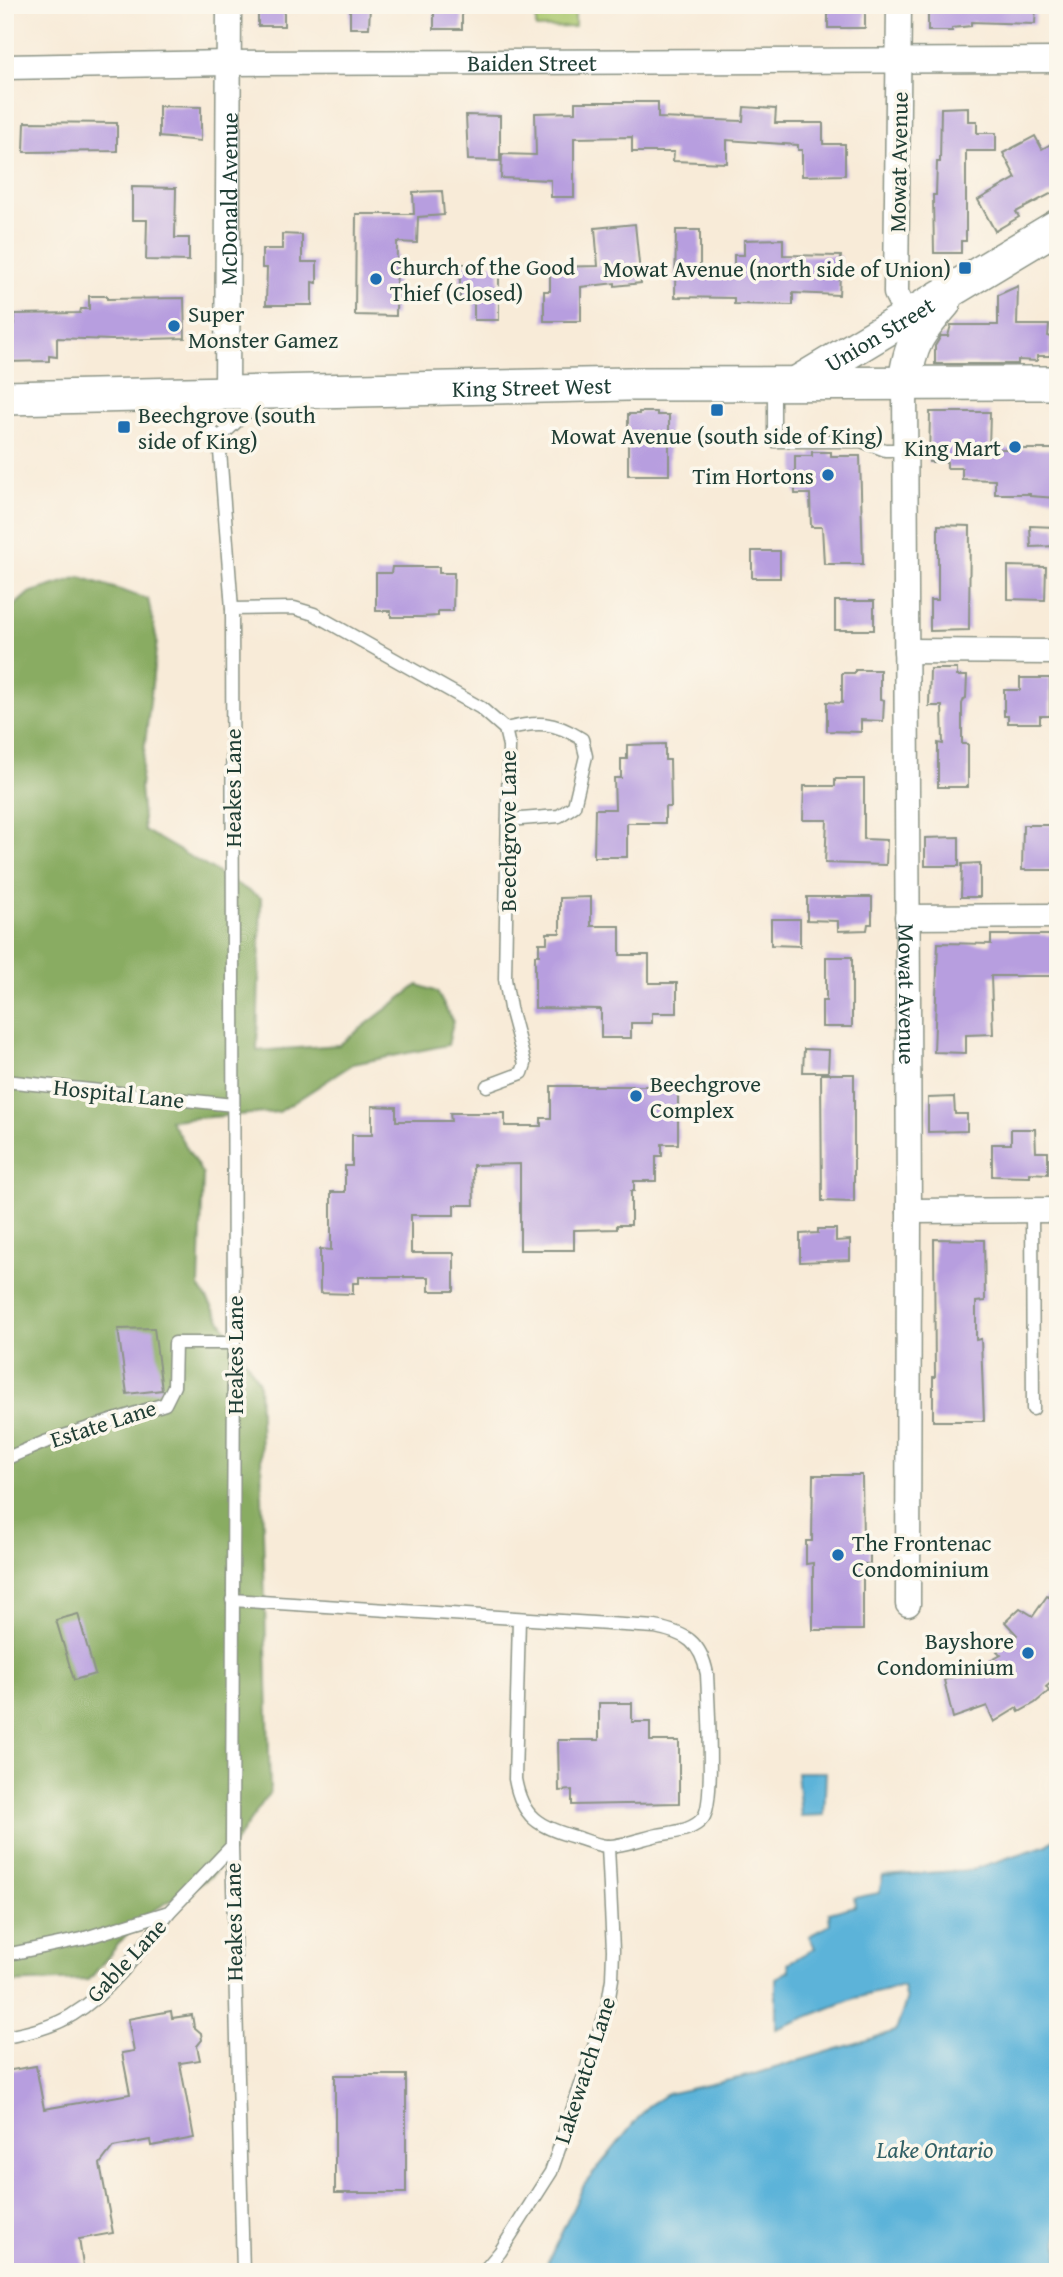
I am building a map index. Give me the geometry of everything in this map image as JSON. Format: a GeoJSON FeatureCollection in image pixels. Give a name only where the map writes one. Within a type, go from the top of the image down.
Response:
{"type":"FeatureCollection","features":[{"type":"Feature","properties":{"kind":"main road","name":"Union Street"},"geometry":{"type":"LineString","coordinates":[[786,383],[907,316],[1058,226]]}},
{"type":"Feature","properties":{"kind":"main road","name":"Union Street"},"geometry":{"type":"LineString","coordinates":[[905,383],[909,354],[915,338],[962,283]]}},
{"type":"Feature","properties":{"kind":"main road","name":"King Street West"},"geometry":{"type":"LineString","coordinates":[[5,398],[786,383],[1058,383]]}},
{"type":"Feature","properties":{"kind":"street","name":"McDonald Avenue"},"geometry":{"type":"LineString","coordinates":[[227,393],[229,5]]}},
{"type":"Feature","properties":{"kind":"street","name":"Mowat Avenue"},"geometry":{"type":"LineString","coordinates":[[898,5],[896,293],[907,316]]}},
{"type":"Feature","properties":{"kind":"street","name":"Baiden Street"},"geometry":{"type":"LineString","coordinates":[[5,67],[229,63],[1058,60]]}},
{"type":"Feature","properties":{"kind":"street","name":"Mowat Avenue"},"geometry":{"type":"LineString","coordinates":[[905,383],[908,1604]]}},
{"type":"Feature","properties":{"kind":"street"},"geometry":{"type":"LineString","coordinates":[[906,651],[1058,652]]}},
{"type":"Feature","properties":{"kind":"street"},"geometry":{"type":"LineString","coordinates":[[907,917],[1058,916]]}},
{"type":"Feature","properties":{"kind":"street"},"geometry":{"type":"LineString","coordinates":[[909,1211],[1058,1210]]}},
{"type":"Feature","properties":{"kind":"lane"},"geometry":{"type":"LineString","coordinates":[[786,383],[774,441],[861,441],[885,450],[905,450]]}},
{"type":"Feature","properties":{"kind":"lane"},"geometry":{"type":"LineString","coordinates":[[159,395],[195,417],[219,438],[268,392]]}},
{"type":"Feature","properties":{"kind":"lane","name":"Heakes Lane"},"geometry":{"type":"LineString","coordinates":[[219,438],[232,609],[232,1846],[243,2272]]}},
{"type":"Feature","properties":{"kind":"lane","name":"Beechgrove Lane"},"geometry":{"type":"LineString","coordinates":[[232,609],[294,608],[314,614],[481,708],[505,729],[509,746],[505,979],[524,1063],[522,1073],[487,1086]]}},
{"type":"Feature","properties":{"kind":"lane"},"geometry":{"type":"LineString","coordinates":[[505,729],[523,724],[549,723],[567,729],[582,739],[586,756],[574,806],[559,816],[508,820]]}},
{"type":"Feature","properties":{"kind":"lane","name":"Hospital Lane"},"geometry":{"type":"LineString","coordinates":[[5,1081],[233,1105]]}},
{"type":"Feature","properties":{"kind":"lane"},"geometry":{"type":"LineString","coordinates":[[1032,1210],[1033,1409]]}},
{"type":"Feature","properties":{"kind":"lane","name":"Estate Lane"},"geometry":{"type":"LineString","coordinates":[[5,1459],[44,1442],[166,1404],[174,1386],[174,1343],[234,1343]]}},
{"type":"Feature","properties":{"kind":"lane"},"geometry":{"type":"LineString","coordinates":[[232,1600],[655,1627],[672,1630],[687,1637],[698,1647],[707,1674],[709,1791],[704,1817],[695,1826],[608,1846],[544,1827],[527,1812],[518,1796],[515,1779],[519,1619]]}},
{"type":"Feature","properties":{"kind":"lane","name":"Gable Lane"},"geometry":{"type":"LineString","coordinates":[[5,2037],[47,2026],[73,2015],[108,1985],[169,1912],[232,1846]]}},
{"type":"Feature","properties":{"kind":"lane","name":"Lakewatch Lane"},"geometry":{"type":"LineString","coordinates":[[482,2272],[500,2252],[551,2172],[607,2009],[613,1950],[608,1846]]}},
{"type":"Feature","properties":{"kind":"lane"},"geometry":{"type":"LineString","coordinates":[[5,1955],[82,1939],[169,1912]]}},
{"type":"Feature","properties":{"kind":"green space"},"geometry":{"type":"Polygon","coordinates":[[[536,5],[575,5],[575,27],[536,28],[536,5]]]}},
{"type":"Feature","properties":{"kind":"green space"},"geometry":{"type":"Polygon","coordinates":[[[80,577],[148,599],[157,641],[140,787],[144,830],[261,898],[257,1051],[339,1045],[418,985],[437,992],[453,1022],[448,1045],[353,1064],[279,1112],[170,1120],[203,1175],[199,1286],[259,1382],[270,1792],[211,1877],[139,1919],[89,1980],[5,1983],[5,614],[29,593],[80,577]]]}},
{"type":"Feature","properties":{"kind":"water"},"geometry":{"type":"Polygon","coordinates":[[[797,1772],[826,1772],[824,1815],[801,1816],[797,1772]]]}},
{"type":"Feature","properties":{"kind":"water","name":"Lake Ontario"},"geometry":{"type":"Polygon","coordinates":[[[1058,1837],[1058,2272],[543,2272],[584,2185],[648,2106],[667,2094],[752,2075],[896,2031],[906,2001],[903,1986],[855,1998],[776,2029],[776,1978],[789,1971],[788,1963],[815,1948],[809,1936],[830,1925],[829,1913],[855,1906],[854,1898],[879,1893],[883,1876],[971,1870],[1047,1845],[1058,1837]]]}},
{"type":"Feature","properties":{"kind":"building"},"geometry":{"type":"Polygon","coordinates":[[[258,5],[284,5],[284,26],[258,26],[258,5]]]}},
{"type":"Feature","properties":{"kind":"building"},"geometry":{"type":"Polygon","coordinates":[[[350,5],[370,5],[369,28],[350,28],[350,5]]]}},
{"type":"Feature","properties":{"kind":"building"},"geometry":{"type":"Polygon","coordinates":[[[462,5],[462,29],[434,29],[434,7],[462,5]]]}},
{"type":"Feature","properties":{"kind":"building"},"geometry":{"type":"Polygon","coordinates":[[[828,5],[865,5],[865,28],[828,28],[828,5]]]}},
{"type":"Feature","properties":{"kind":"building"},"geometry":{"type":"Polygon","coordinates":[[[928,5],[1036,5],[1035,24],[971,22],[971,26],[952,28],[952,31],[928,31],[928,5]]]}},
{"type":"Feature","properties":{"kind":"building"},"geometry":{"type":"Polygon","coordinates":[[[575,102],[658,102],[658,118],[743,121],[744,107],[776,109],[775,123],[823,123],[823,144],[845,144],[845,175],[802,176],[802,150],[798,150],[798,145],[727,140],[727,163],[673,161],[674,152],[632,152],[632,137],[574,138],[574,197],[551,197],[551,180],[501,178],[502,154],[536,155],[535,113],[575,112],[575,102]]]}},
{"type":"Feature","properties":{"kind":"building"},"geometry":{"type":"Polygon","coordinates":[[[159,106],[201,107],[201,141],[159,137],[159,106]]]}},
{"type":"Feature","properties":{"kind":"building"},"geometry":{"type":"Polygon","coordinates":[[[968,107],[968,121],[977,121],[977,133],[996,133],[996,151],[966,151],[966,241],[961,241],[961,253],[934,253],[933,195],[936,195],[937,162],[940,162],[941,108],[968,107]]]}},
{"type":"Feature","properties":{"kind":"building"},"geometry":{"type":"Polygon","coordinates":[[[466,115],[500,116],[500,161],[468,160],[466,115]]]}},
{"type":"Feature","properties":{"kind":"building"},"geometry":{"type":"Polygon","coordinates":[[[25,122],[117,123],[117,151],[24,152],[25,122]]]}},
{"type":"Feature","properties":{"kind":"building"},"geometry":{"type":"Polygon","coordinates":[[[1035,136],[1042,149],[1058,140],[1058,190],[1016,212],[1019,217],[995,231],[978,200],[1016,178],[1003,153],[1035,136]]]}},
{"type":"Feature","properties":{"kind":"building"},"geometry":{"type":"Polygon","coordinates":[[[132,187],[176,188],[175,238],[189,238],[189,261],[146,260],[147,220],[132,220],[132,187]]]}},
{"type":"Feature","properties":{"kind":"building","name":"Church of the Good Thief (Closed)"},"geometry":{"type":"Polygon","coordinates":[[[442,191],[444,215],[418,217],[417,243],[397,242],[396,316],[355,315],[356,214],[414,214],[413,192],[442,191]]]}},
{"type":"Feature","properties":{"kind":"building"},"geometry":{"type":"Polygon","coordinates":[[[635,224],[641,283],[581,287],[581,321],[544,321],[544,291],[550,291],[550,267],[598,266],[595,228],[635,224]]]}},
{"type":"Feature","properties":{"kind":"building"},"geometry":{"type":"Polygon","coordinates":[[[676,230],[700,230],[700,275],[734,275],[734,255],[744,255],[744,240],[783,239],[783,255],[841,256],[839,295],[793,293],[793,305],[734,304],[734,298],[675,297],[676,230]]]}},
{"type":"Feature","properties":{"kind":"building"},"geometry":{"type":"Polygon","coordinates":[[[282,234],[302,235],[302,262],[317,262],[317,283],[312,282],[312,305],[266,305],[267,268],[262,268],[262,249],[282,249],[282,234]]]}},
{"type":"Feature","properties":{"kind":"building"},"geometry":{"type":"Polygon","coordinates":[[[460,264],[499,264],[499,320],[474,320],[474,302],[460,302],[460,264]]]}},
{"type":"Feature","properties":{"kind":"building"},"geometry":{"type":"Polygon","coordinates":[[[1018,286],[1017,325],[1049,325],[1050,356],[1037,356],[1037,361],[1018,360],[1018,364],[935,364],[935,346],[941,336],[948,336],[951,325],[998,325],[998,295],[1018,286]]]}},
{"type":"Feature","properties":{"kind":"building"},"geometry":{"type":"Polygon","coordinates":[[[89,296],[107,296],[107,299],[184,298],[185,338],[57,338],[57,357],[49,356],[49,361],[5,362],[5,324],[14,324],[14,314],[80,313],[81,309],[89,309],[89,296]]]}},
{"type":"Feature","properties":{"kind":"building"},"geometry":{"type":"Polygon","coordinates":[[[639,412],[669,415],[669,475],[628,475],[628,414],[639,412]]]}},
{"type":"Feature","properties":{"kind":"building"},"geometry":{"type":"Polygon","coordinates":[[[930,412],[990,412],[989,449],[1058,449],[1056,498],[1030,494],[995,494],[995,480],[962,479],[962,468],[947,468],[947,462],[929,462],[930,412]]]}},
{"type":"Feature","properties":{"kind":"building"},"geometry":{"type":"Polygon","coordinates":[[[812,452],[831,452],[831,456],[860,456],[863,564],[824,564],[822,527],[811,527],[810,494],[795,494],[795,456],[812,456],[812,452]]]}},
{"type":"Feature","properties":{"kind":"building"},"geometry":{"type":"Polygon","coordinates":[[[938,525],[970,526],[969,630],[930,631],[930,600],[938,600],[938,525]]]}},
{"type":"Feature","properties":{"kind":"building"},"geometry":{"type":"Polygon","coordinates":[[[1030,526],[1056,527],[1057,546],[1031,547],[1030,526]]]}},
{"type":"Feature","properties":{"kind":"building"},"geometry":{"type":"Polygon","coordinates":[[[752,551],[780,551],[780,578],[752,578],[752,551]]]}},
{"type":"Feature","properties":{"kind":"building"},"geometry":{"type":"Polygon","coordinates":[[[1008,566],[1046,567],[1045,600],[1008,599],[1008,566]]]}},
{"type":"Feature","properties":{"kind":"building"},"geometry":{"type":"Polygon","coordinates":[[[392,567],[439,567],[439,573],[454,573],[453,611],[438,611],[438,616],[391,617],[391,611],[376,611],[376,573],[391,573],[392,567]]]}},
{"type":"Feature","properties":{"kind":"building"},"geometry":{"type":"Polygon","coordinates":[[[835,601],[874,601],[874,630],[835,630],[835,601]]]}},
{"type":"Feature","properties":{"kind":"building"},"geometry":{"type":"Polygon","coordinates":[[[930,669],[957,669],[957,676],[967,676],[966,698],[962,704],[962,744],[968,744],[968,787],[938,787],[938,743],[943,744],[942,706],[929,706],[930,669]]]}},
{"type":"Feature","properties":{"kind":"building"},"geometry":{"type":"Polygon","coordinates":[[[855,670],[880,670],[880,699],[884,700],[883,721],[861,720],[861,732],[827,731],[827,702],[842,703],[842,673],[855,673],[855,670]]]}},
{"type":"Feature","properties":{"kind":"building"},"geometry":{"type":"Polygon","coordinates":[[[1020,678],[1050,678],[1050,716],[1040,716],[1040,723],[1008,723],[1008,716],[1004,716],[1004,690],[1020,690],[1020,678]]]}},
{"type":"Feature","properties":{"kind":"building"},"geometry":{"type":"Polygon","coordinates":[[[665,744],[665,760],[670,760],[671,807],[665,807],[665,823],[627,823],[627,857],[594,857],[595,809],[615,809],[614,778],[621,778],[621,759],[627,759],[627,745],[665,744]]]}},
{"type":"Feature","properties":{"kind":"building"},"geometry":{"type":"Polygon","coordinates":[[[835,779],[864,779],[864,839],[887,840],[886,865],[825,863],[827,820],[803,820],[804,786],[835,786],[835,779]]]}},
{"type":"Feature","properties":{"kind":"building"},"geometry":{"type":"Polygon","coordinates":[[[1023,825],[1058,825],[1058,870],[1022,870],[1023,825]]]}},
{"type":"Feature","properties":{"kind":"building"},"geometry":{"type":"Polygon","coordinates":[[[959,837],[959,866],[925,866],[925,838],[959,837]]]}},
{"type":"Feature","properties":{"kind":"building"},"geometry":{"type":"Polygon","coordinates":[[[980,863],[980,897],[961,897],[962,864],[980,863]]]}},
{"type":"Feature","properties":{"kind":"building"},"geometry":{"type":"Polygon","coordinates":[[[591,897],[591,926],[620,926],[620,955],[649,955],[649,983],[677,983],[677,1013],[652,1013],[652,1023],[631,1023],[631,1038],[601,1038],[601,1009],[535,1008],[535,955],[539,955],[539,943],[547,943],[547,933],[560,933],[560,898],[591,897]]]}},
{"type":"Feature","properties":{"kind":"building"},"geometry":{"type":"Polygon","coordinates":[[[807,897],[872,897],[872,924],[868,924],[867,930],[838,931],[838,921],[807,920],[807,897]]]}},
{"type":"Feature","properties":{"kind":"building"},"geometry":{"type":"Polygon","coordinates":[[[771,919],[800,919],[800,946],[771,945],[771,919]]]}},
{"type":"Feature","properties":{"kind":"building"},"geometry":{"type":"Polygon","coordinates":[[[991,935],[1058,935],[1058,976],[991,976],[993,1034],[966,1035],[966,1053],[934,1052],[938,943],[991,944],[991,935]]]}},
{"type":"Feature","properties":{"kind":"building"},"geometry":{"type":"Polygon","coordinates":[[[826,957],[852,957],[852,1027],[822,1027],[822,1001],[826,1001],[826,957]]]}},
{"type":"Feature","properties":{"kind":"building"},"geometry":{"type":"Polygon","coordinates":[[[804,1049],[829,1050],[828,1072],[803,1072],[804,1049]]]}},
{"type":"Feature","properties":{"kind":"building"},"geometry":{"type":"Polygon","coordinates":[[[821,1074],[854,1074],[854,1202],[822,1201],[821,1074]]]}},
{"type":"Feature","properties":{"kind":"building","name":"Beechgrove Complex"},"geometry":{"type":"Polygon","coordinates":[[[551,1086],[678,1086],[678,1144],[662,1144],[662,1156],[656,1156],[656,1181],[634,1181],[634,1191],[631,1191],[631,1225],[617,1225],[617,1229],[574,1230],[574,1250],[520,1250],[520,1164],[473,1165],[474,1205],[454,1205],[454,1215],[411,1215],[411,1253],[454,1253],[454,1291],[429,1291],[429,1277],[359,1277],[359,1283],[353,1283],[353,1294],[320,1293],[320,1249],[331,1250],[331,1192],[345,1192],[345,1166],[352,1166],[352,1135],[372,1135],[372,1106],[396,1107],[396,1121],[451,1121],[450,1113],[505,1113],[505,1126],[541,1126],[541,1118],[551,1118],[551,1086]]]}},
{"type":"Feature","properties":{"kind":"building"},"geometry":{"type":"Polygon","coordinates":[[[954,1097],[955,1114],[967,1114],[967,1131],[928,1132],[928,1098],[954,1097]]]}},
{"type":"Feature","properties":{"kind":"building"},"geometry":{"type":"Polygon","coordinates":[[[1011,1129],[1035,1129],[1036,1152],[1048,1152],[1048,1174],[1030,1173],[1030,1177],[992,1176],[992,1144],[1011,1144],[1011,1129]]]}},
{"type":"Feature","properties":{"kind":"building"},"geometry":{"type":"Polygon","coordinates":[[[818,1229],[836,1229],[836,1241],[850,1240],[850,1260],[800,1262],[800,1234],[818,1233],[818,1229]]]}},
{"type":"Feature","properties":{"kind":"building"},"geometry":{"type":"Polygon","coordinates":[[[934,1239],[984,1240],[985,1301],[976,1302],[976,1340],[981,1339],[984,1421],[933,1421],[934,1239]]]}},
{"type":"Feature","properties":{"kind":"building"},"geometry":{"type":"Polygon","coordinates":[[[154,1328],[162,1390],[127,1394],[118,1329],[154,1328]]]}},
{"type":"Feature","properties":{"kind":"building","name":"The Frontenac Condominium"},"geometry":{"type":"Polygon","coordinates":[[[813,1475],[862,1475],[863,1542],[870,1542],[870,1564],[863,1564],[863,1630],[813,1630],[813,1563],[806,1564],[806,1541],[812,1541],[813,1475]]]}},
{"type":"Feature","properties":{"kind":"building","name":"Bayshore Condominium"},"geometry":{"type":"Polygon","coordinates":[[[1047,1596],[1058,1603],[1058,1677],[1046,1687],[1049,1691],[1035,1703],[1019,1712],[1017,1708],[994,1722],[987,1706],[953,1718],[944,1680],[974,1670],[1001,1655],[997,1651],[1017,1635],[1005,1622],[1020,1608],[1033,1616],[1047,1596]]]}},
{"type":"Feature","properties":{"kind":"building"},"geometry":{"type":"Polygon","coordinates":[[[78,1614],[95,1674],[74,1680],[56,1620],[78,1614]]]}},
{"type":"Feature","properties":{"kind":"building"},"geometry":{"type":"Polygon","coordinates":[[[599,1703],[632,1703],[632,1722],[650,1722],[650,1741],[679,1741],[679,1803],[572,1805],[572,1790],[559,1791],[558,1740],[599,1740],[599,1703]]]}},
{"type":"Feature","properties":{"kind":"building"},"geometry":{"type":"Polygon","coordinates":[[[171,2011],[172,2018],[192,2015],[194,2027],[201,2033],[202,2040],[197,2046],[200,2060],[180,2063],[194,2138],[151,2146],[150,2140],[113,2147],[100,2164],[113,2233],[79,2239],[84,2272],[9,2272],[5,2251],[5,2071],[36,2066],[44,2109],[130,2094],[122,2053],[134,2051],[128,2019],[171,2011]]]}},
{"type":"Feature","properties":{"kind":"building"},"geometry":{"type":"Polygon","coordinates":[[[335,2075],[406,2075],[406,2193],[335,2193],[335,2075]]]}},
{"type":"Feature","properties":{"kind":"place","name":"Mowat Avenue (north side of Union)"},"geometry":{"type":"Point","coordinates":[965,268]}},
{"type":"Feature","properties":{"kind":"place","name":"Church of the Good Thief (Closed)"},"geometry":{"type":"Point","coordinates":[376,279]}},
{"type":"Feature","properties":{"kind":"place","name":"Super Monster Gamez"},"geometry":{"type":"Point","coordinates":[174,326]}},
{"type":"Feature","properties":{"kind":"place","name":"Mowat Avenue (south side of King)"},"geometry":{"type":"Point","coordinates":[717,410]}},
{"type":"Feature","properties":{"kind":"place","name":"Beechgrove (south side of King)"},"geometry":{"type":"Point","coordinates":[124,427]}},
{"type":"Feature","properties":{"kind":"place","name":"King Mart"},"geometry":{"type":"Point","coordinates":[1015,447]}},
{"type":"Feature","properties":{"kind":"place","name":"Tim Hortons"},"geometry":{"type":"Point","coordinates":[828,475]}},
{"type":"Feature","properties":{"kind":"place","name":"Beechgrove Complex"},"geometry":{"type":"Point","coordinates":[636,1096]}},
{"type":"Feature","properties":{"kind":"place","name":"The Frontenac Condominium"},"geometry":{"type":"Point","coordinates":[838,1555]}},
{"type":"Feature","properties":{"kind":"place","name":"Bayshore Condominium"},"geometry":{"type":"Point","coordinates":[1028,1653]}}]}
